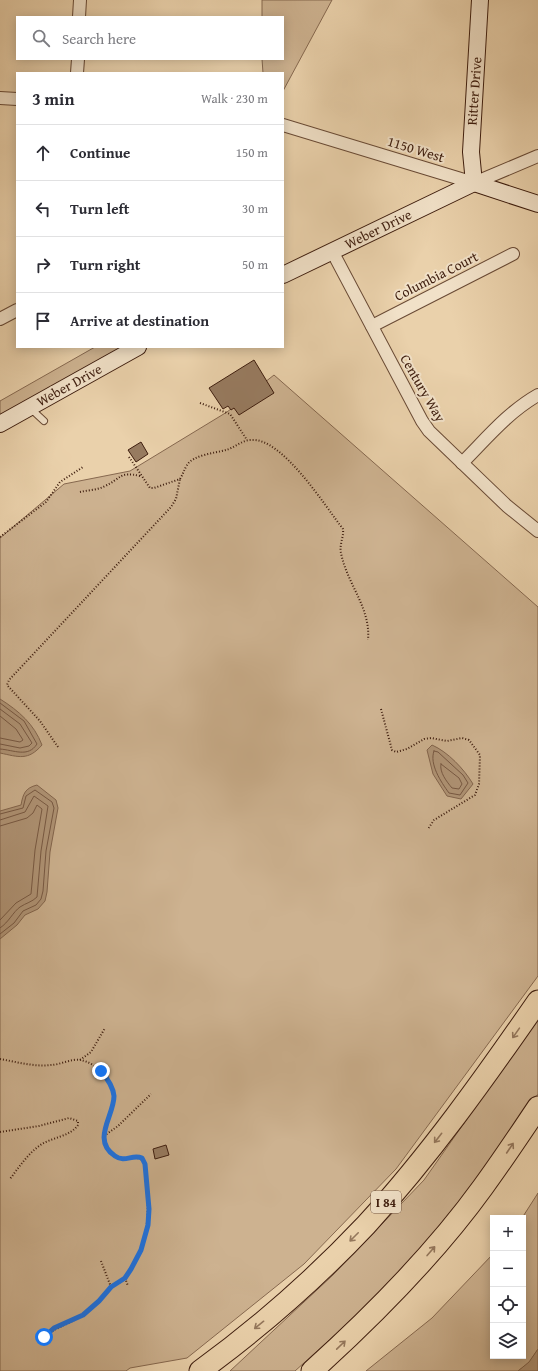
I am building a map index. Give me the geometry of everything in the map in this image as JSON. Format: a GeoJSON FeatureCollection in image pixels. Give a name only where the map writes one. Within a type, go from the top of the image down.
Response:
{"type":"FeatureCollection","features":[{"type":"Feature","properties":{"kind":"highway","name":"I 84"},"geometry":{"type":"LineString","coordinates":[[200,1371],[261,1323],[319,1271],[366,1225],[409,1175],[476,1089],[538,1001]]}},
{"type":"Feature","properties":{"kind":"highway"},"geometry":{"type":"LineString","coordinates":[[312,1371],[395,1292],[440,1241],[482,1188],[538,1107]]}},
{"type":"Feature","properties":{"kind":"street"},"geometry":{"type":"LineString","coordinates":[[79,16],[80,0]]}},
{"type":"Feature","properties":{"kind":"street","name":"Ritter Drive"},"geometry":{"type":"LineString","coordinates":[[474,182],[471,152],[480,0]]}},
{"type":"Feature","properties":{"kind":"street"},"geometry":{"type":"LineString","coordinates":[[77,72],[78,60]]}},
{"type":"Feature","properties":{"kind":"street"},"geometry":{"type":"LineString","coordinates":[[0,98],[16,99]]}},
{"type":"Feature","properties":{"kind":"street","name":"1150 West"},"geometry":{"type":"LineString","coordinates":[[284,125],[474,182]]}},
{"type":"Feature","properties":{"kind":"street"},"geometry":{"type":"LineString","coordinates":[[474,182],[538,156]]}},
{"type":"Feature","properties":{"kind":"street"},"geometry":{"type":"LineString","coordinates":[[474,182],[538,204]]}},
{"type":"Feature","properties":{"kind":"street","name":"Weber Drive"},"geometry":{"type":"LineString","coordinates":[[284,275],[474,182]]}},
{"type":"Feature","properties":{"kind":"street","name":"Century Way"},"geometry":{"type":"LineString","coordinates":[[332,251],[422,420],[429,430],[462,463],[538,532]]}},
{"type":"Feature","properties":{"kind":"street","name":"Columbia Court"},"geometry":{"type":"LineString","coordinates":[[372,326],[513,254]]}},
{"type":"Feature","properties":{"kind":"street"},"geometry":{"type":"LineString","coordinates":[[0,319],[16,311]]}},
{"type":"Feature","properties":{"kind":"street","name":"Weber Drive"},"geometry":{"type":"LineString","coordinates":[[0,424],[31,409],[136,348]]}},
{"type":"Feature","properties":{"kind":"street"},"geometry":{"type":"LineString","coordinates":[[462,463],[508,416],[517,408],[538,395]]}},
{"type":"Feature","properties":{"kind":"lane"},"geometry":{"type":"LineString","coordinates":[[31,409],[44,421]]}},
{"type":"Feature","properties":{"kind":"path"},"geometry":{"type":"LineString","coordinates":[[200,403],[230,414],[247,440]]}},
{"type":"Feature","properties":{"kind":"path"},"geometry":{"type":"LineString","coordinates":[[58,747],[40,721],[7,685],[10,680],[171,507],[176,499],[180,479],[186,466],[192,460],[231,449],[247,440],[262,441],[274,447],[290,460],[343,529],[341,552],[344,566],[366,614],[369,627],[368,640]]}},
{"type":"Feature","properties":{"kind":"path"},"geometry":{"type":"LineString","coordinates":[[129,458],[150,488],[180,479]]}},
{"type":"Feature","properties":{"kind":"path"},"geometry":{"type":"LineString","coordinates":[[0,537],[46,502],[60,482],[84,467]]}},
{"type":"Feature","properties":{"kind":"path"},"geometry":{"type":"LineString","coordinates":[[80,492],[105,486],[117,477],[132,474],[142,476]]}},
{"type":"Feature","properties":{"kind":"path"},"geometry":{"type":"LineString","coordinates":[[381,709],[392,750],[396,752],[407,749],[424,739],[431,738],[447,741],[462,738],[469,740],[480,755],[479,784],[475,795],[434,820],[428,829]]}},
{"type":"Feature","properties":{"kind":"path"},"geometry":{"type":"LineString","coordinates":[[80,1060],[91,1052],[105,1028]]}},
{"type":"Feature","properties":{"kind":"path"},"geometry":{"type":"LineString","coordinates":[[0,1059],[29,1065],[52,1065],[80,1060],[91,1063],[101,1071],[112,1086],[113,1102],[105,1124],[104,1136],[106,1145],[115,1156],[126,1160],[138,1156],[142,1158],[145,1164],[149,1209],[148,1225],[141,1250],[125,1278],[111,1287],[99,1301],[83,1315],[54,1328],[44,1337]]}},
{"type":"Feature","properties":{"kind":"path"},"geometry":{"type":"LineString","coordinates":[[104,1136],[118,1126],[151,1094]]}},
{"type":"Feature","properties":{"kind":"path"},"geometry":{"type":"LineString","coordinates":[[0,1132],[39,1126],[69,1118],[78,1121],[78,1125],[72,1131],[40,1145],[22,1162],[10,1179]]}},
{"type":"Feature","properties":{"kind":"path"},"geometry":{"type":"LineString","coordinates":[[101,1261],[111,1287]]}},
{"type":"Feature","properties":{"kind":"path"},"geometry":{"type":"LineString","coordinates":[[125,1278],[128,1286]]}},
{"type":"Feature","properties":{"kind":"shaded area"},"geometry":{"type":"Polygon","coordinates":[[[262,0],[332,0],[284,89],[284,72],[263,72],[262,60],[284,60],[284,16],[262,16],[262,0]]]}},
{"type":"Feature","properties":{"kind":"shaded area"},"geometry":{"type":"Polygon","coordinates":[[[93,348],[121,348],[0,416],[0,401],[93,348]]]}},
{"type":"Feature","properties":{"kind":"shaded area"},"geometry":{"type":"Polygon","coordinates":[[[274,375],[538,607],[538,976],[396,1169],[304,1264],[187,1358],[130,1368],[126,1371],[0,1371],[0,538],[64,484],[130,471],[227,412],[274,375]]]}},
{"type":"Feature","properties":{"kind":"shaded area"},"geometry":{"type":"Polygon","coordinates":[[[538,1018],[538,1094],[480,1181],[388,1287],[295,1371],[230,1371],[333,1275],[424,1180],[538,1018]]]}},
{"type":"Feature","properties":{"kind":"shaded area"},"geometry":{"type":"Polygon","coordinates":[[[538,1193],[538,1349],[529,1363],[518,1371],[366,1371],[432,1318],[490,1257],[490,1359],[526,1359],[526,1215],[524,1215],[538,1193]]]}},
{"type":"Feature","properties":{"kind":"water"},"geometry":{"type":"Polygon","coordinates":[[[0,699],[20,713],[39,737],[42,745],[32,754],[28,756],[18,756],[0,753],[0,699]]]}},
{"type":"Feature","properties":{"kind":"water"},"geometry":{"type":"Polygon","coordinates":[[[432,745],[444,752],[455,762],[473,784],[461,799],[447,796],[433,774],[427,750],[432,745]]]}},
{"type":"Feature","properties":{"kind":"water"},"geometry":{"type":"Polygon","coordinates":[[[37,785],[56,800],[58,808],[50,852],[45,901],[38,909],[25,915],[17,925],[0,939],[0,811],[21,805],[25,792],[37,785]]]}},
{"type":"Feature","properties":{"kind":"water"},"geometry":{"type":"Polygon","coordinates":[[[538,1349],[538,1371],[518,1371],[529,1362],[538,1349]]]}},
{"type":"Feature","properties":{"kind":"building"},"geometry":{"type":"Polygon","coordinates":[[[254,360],[274,393],[239,415],[234,408],[231,410],[228,406],[223,409],[209,388],[254,360]]]}},
{"type":"Feature","properties":{"kind":"building"},"geometry":{"type":"Polygon","coordinates":[[[141,442],[148,454],[136,462],[128,450],[141,442]]]}},
{"type":"Feature","properties":{"kind":"building"},"geometry":{"type":"Polygon","coordinates":[[[166,1145],[169,1155],[155,1159],[153,1149],[166,1145]]]}},
{"type":"Feature","properties":{"kind":"route"},"geometry":{"type":"LineString","coordinates":[[44,1337],[54,1328],[83,1315],[99,1301],[111,1287],[118,1284],[125,1278],[141,1250],[148,1225],[149,1209],[145,1164],[142,1158],[138,1156],[126,1160],[121,1159],[115,1156],[106,1145],[104,1130],[111,1111],[114,1095],[112,1086],[101,1071]]}}]}
